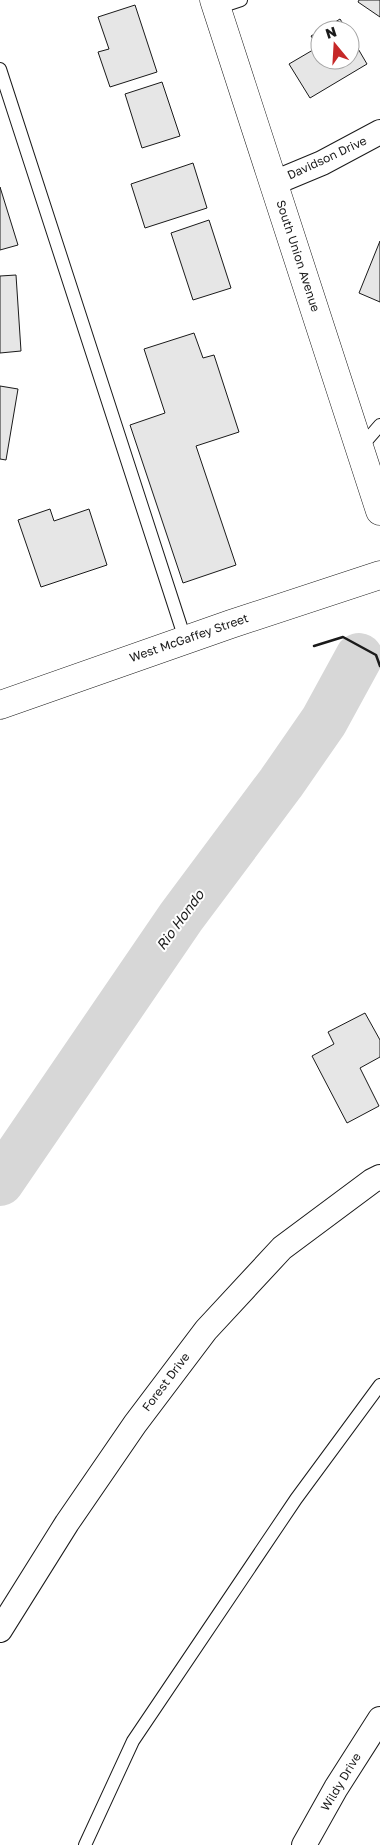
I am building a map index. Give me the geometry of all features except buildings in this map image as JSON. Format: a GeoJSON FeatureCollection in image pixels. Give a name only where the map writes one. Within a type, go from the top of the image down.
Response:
{"type":"FeatureCollection","features":[{"type":"Feature","properties":{"kind":"main road","name":"South Union Avenue"},"geometry":{"type":"LineString","coordinates":[[224,3],[274,182],[380,511]]}},
{"type":"Feature","properties":{"kind":"main road","name":"West McGaffey Street"},"geometry":{"type":"LineString","coordinates":[[0,705],[380,575]]}},
{"type":"Feature","properties":{"kind":"street","name":"Davidson Drive"},"geometry":{"type":"LineString","coordinates":[[274,182],[322,163],[380,132]]}},
{"type":"Feature","properties":{"kind":"street","name":"Forest Drive"},"geometry":{"type":"LineString","coordinates":[[0,1630],[67,1523],[135,1424],[206,1330],[282,1248],[380,1177]]}},
{"type":"Feature","properties":{"kind":"street","name":"Wildy Drive"},"geometry":{"type":"LineString","coordinates":[[304,1845],[336,1788],[380,1719]]}},
{"type":"Feature","properties":{"kind":"lane"},"geometry":{"type":"LineString","coordinates":[[0,69],[186,640]]}},
{"type":"Feature","properties":{"kind":"lane"},"geometry":{"type":"LineString","coordinates":[[360,448],[380,425]]}},
{"type":"Feature","properties":{"kind":"lane"},"geometry":{"type":"LineString","coordinates":[[85,1845],[133,1741],[296,1499],[380,1385]]}},
{"type":"Feature","properties":{"kind":"waterway","name":"Rio Hondo"},"geometry":{"type":"LineString","coordinates":[[0,1182],[181,917],[281,783],[324,721],[359,657]]}},
{"type":"Feature","properties":{"kind":"wall"},"geometry":{"type":"LineString","coordinates":[[314,646],[343,637],[376,655],[380,666]]}}]}
